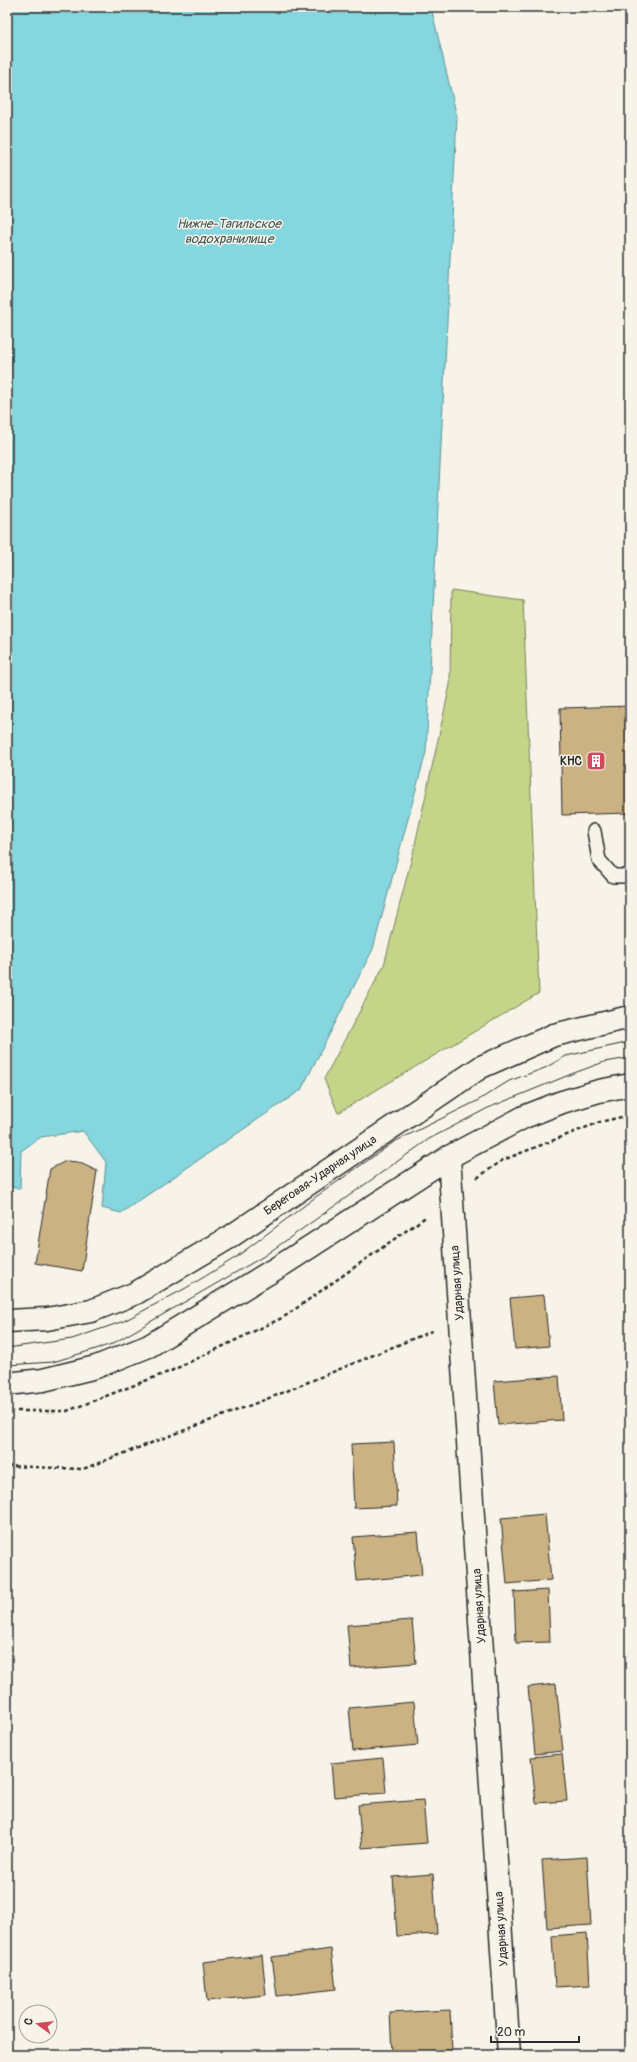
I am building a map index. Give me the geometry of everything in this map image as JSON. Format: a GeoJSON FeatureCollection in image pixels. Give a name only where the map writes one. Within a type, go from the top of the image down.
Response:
{"type":"FeatureCollection","features":[{"type":"Feature","properties":{"kind":"main road","name":"Береговая-Ударная улица"},"geometry":{"type":"LineString","coordinates":[[7,1321],[47,1319],[91,1312],[136,1293],[230,1237],[481,1067],[554,1035],[630,1017]]}},
{"type":"Feature","properties":{"kind":"main road"},"geometry":{"type":"LineString","coordinates":[[7,1384],[43,1380],[96,1367],[149,1346],[285,1263],[449,1157],[524,1117],[562,1102],[599,1091],[630,1085]]}},
{"type":"Feature","properties":{"kind":"main road","name":"Ударная улица"},"geometry":{"type":"LineString","coordinates":[[449,1157],[509,2055]]}},
{"type":"Feature","properties":{"kind":"lane"},"geometry":{"type":"LineString","coordinates":[[594,831],[598,860],[613,876],[630,876]]}},
{"type":"Feature","properties":{"kind":"path"},"geometry":{"type":"LineString","coordinates":[[14,1411],[67,1411],[171,1371],[284,1317],[420,1222],[451,1196],[503,1160],[600,1122],[630,1115]]}},
{"type":"Feature","properties":{"kind":"path"},"geometry":{"type":"LineString","coordinates":[[7,1466],[83,1469],[277,1395],[460,1319]]}},
{"type":"Feature","properties":{"kind":"green space"},"geometry":{"type":"Polygon","coordinates":[[[451,590],[523,600],[539,993],[338,1113],[324,1079],[384,965],[414,849],[450,685],[451,590]]]}},
{"type":"Feature","properties":{"kind":"water","name":"Нижне-Тагильское водохранилище"},"geometry":{"type":"Polygon","coordinates":[[[7,7],[431,7],[457,117],[426,752],[373,949],[301,1090],[121,1213],[102,1208],[106,1162],[83,1131],[41,1137],[21,1151],[20,1189],[7,1186],[7,7]]]}},
{"type":"Feature","properties":{"kind":"building","name":"КНС"},"geometry":{"type":"Polygon","coordinates":[[[630,706],[630,813],[562,815],[560,708],[630,706]]]}},
{"type":"Feature","properties":{"kind":"building"},"geometry":{"type":"Polygon","coordinates":[[[66,1161],[78,1162],[97,1171],[82,1271],[35,1263],[50,1169],[66,1161]]]}},
{"type":"Feature","properties":{"kind":"building"},"geometry":{"type":"Polygon","coordinates":[[[544,1295],[549,1346],[515,1349],[510,1298],[544,1295]]]}},
{"type":"Feature","properties":{"kind":"building"},"geometry":{"type":"Polygon","coordinates":[[[559,1376],[562,1420],[498,1425],[494,1381],[559,1376]]]}},
{"type":"Feature","properties":{"kind":"building"},"geometry":{"type":"Polygon","coordinates":[[[394,1442],[397,1506],[354,1508],[351,1444],[394,1442]]]}},
{"type":"Feature","properties":{"kind":"building"},"geometry":{"type":"Polygon","coordinates":[[[545,1514],[551,1580],[507,1584],[501,1518],[545,1514]]]}},
{"type":"Feature","properties":{"kind":"building"},"geometry":{"type":"Polygon","coordinates":[[[418,1532],[422,1575],[357,1581],[353,1537],[418,1532]]]}},
{"type":"Feature","properties":{"kind":"building"},"geometry":{"type":"Polygon","coordinates":[[[548,1590],[550,1642],[516,1643],[514,1592],[548,1590]]]}},
{"type":"Feature","properties":{"kind":"building"},"geometry":{"type":"Polygon","coordinates":[[[412,1620],[416,1663],[351,1668],[347,1625],[412,1620]]]}},
{"type":"Feature","properties":{"kind":"building"},"geometry":{"type":"Polygon","coordinates":[[[556,1684],[563,1751],[535,1754],[528,1687],[556,1684]]]}},
{"type":"Feature","properties":{"kind":"building"},"geometry":{"type":"Polygon","coordinates":[[[414,1702],[418,1745],[353,1751],[349,1708],[414,1702]]]}},
{"type":"Feature","properties":{"kind":"building"},"geometry":{"type":"Polygon","coordinates":[[[562,1754],[567,1801],[536,1803],[531,1757],[562,1754]]]}},
{"type":"Feature","properties":{"kind":"building"},"geometry":{"type":"Polygon","coordinates":[[[383,1758],[386,1793],[334,1797],[331,1763],[383,1758]]]}},
{"type":"Feature","properties":{"kind":"building"},"geometry":{"type":"Polygon","coordinates":[[[423,1800],[427,1843],[362,1848],[358,1805],[423,1800]]]}},
{"type":"Feature","properties":{"kind":"building"},"geometry":{"type":"Polygon","coordinates":[[[587,1857],[591,1925],[547,1928],[542,1860],[587,1857]]]}},
{"type":"Feature","properties":{"kind":"building"},"geometry":{"type":"Polygon","coordinates":[[[433,1874],[437,1934],[397,1936],[393,1877],[433,1874]]]}},
{"type":"Feature","properties":{"kind":"building"},"geometry":{"type":"Polygon","coordinates":[[[587,1933],[590,1985],[555,1987],[552,1936],[587,1933]]]}},
{"type":"Feature","properties":{"kind":"building"},"geometry":{"type":"Polygon","coordinates":[[[331,1949],[336,1989],[277,1996],[272,1957],[331,1949]]]}},
{"type":"Feature","properties":{"kind":"building"},"geometry":{"type":"Polygon","coordinates":[[[262,1955],[266,1995],[207,2001],[203,1962],[262,1955]]]}},
{"type":"Feature","properties":{"kind":"building"},"geometry":{"type":"Polygon","coordinates":[[[450,2010],[452,2050],[392,2053],[390,2013],[450,2010]]]}},
{"type":"Feature","properties":{"kind":"tram line"},"geometry":{"type":"LineString","coordinates":[[7,1348],[72,1339],[124,1321],[186,1288],[235,1258],[317,1196],[394,1142],[477,1101],[509,1081],[545,1068],[566,1056],[630,1042]]}},
{"type":"Feature","properties":{"kind":"tram line"},"geometry":{"type":"LineString","coordinates":[[7,1365],[53,1362],[112,1344],[264,1256],[429,1139],[488,1108],[574,1073],[604,1062],[630,1058]]}},
{"type":"Feature","properties":{"kind":"place","name":"КНС"},"geometry":{"type":"Point","coordinates":[596,761]}}]}
